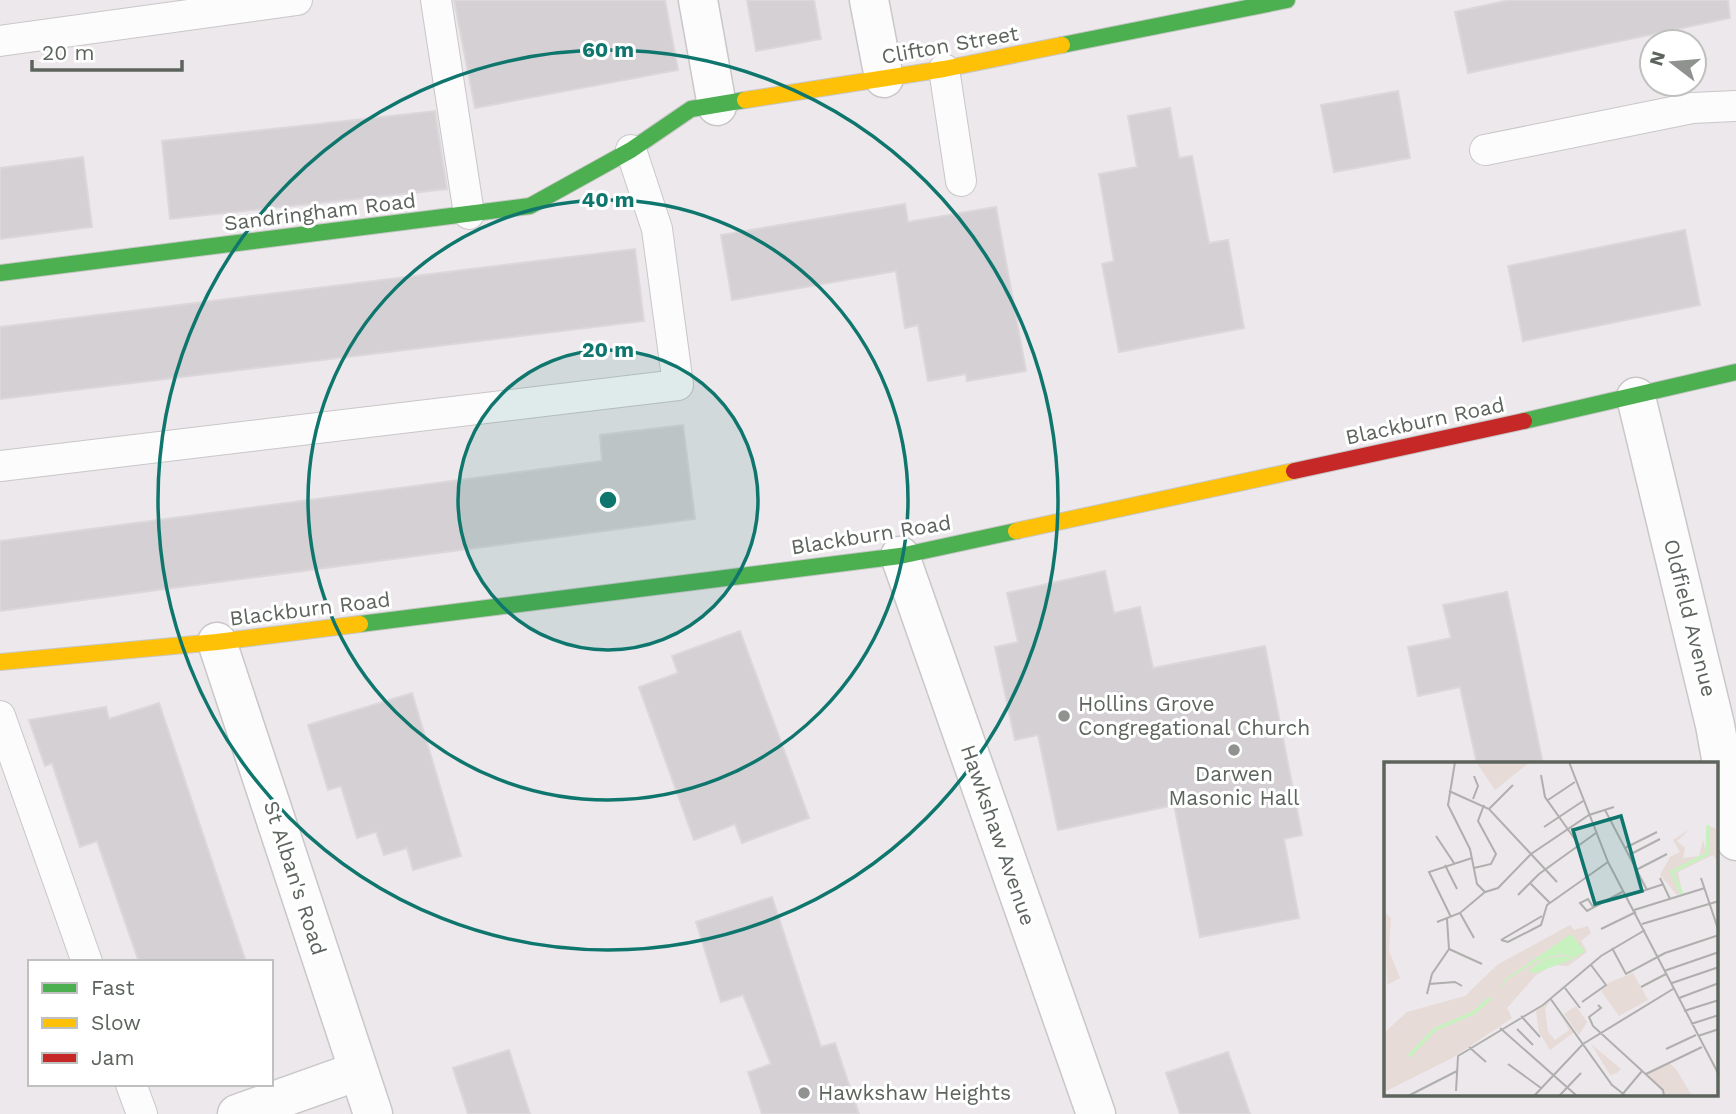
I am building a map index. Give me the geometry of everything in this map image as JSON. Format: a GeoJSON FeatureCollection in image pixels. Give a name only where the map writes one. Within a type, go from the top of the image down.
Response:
{"type":"FeatureCollection","features":[{"type":"Feature","properties":{"kind":"main road","name":"Clifton Street"},"geometry":{"type":"LineString","coordinates":[[631,150],[691,109],[944,69],[1244,5],[1287,0]]}},
{"type":"Feature","properties":{"kind":"main road","name":"Sandringham Road"},"geometry":{"type":"LineString","coordinates":[[0,273],[530,206],[631,150]]}},
{"type":"Feature","properties":{"kind":"main road","name":"Blackburn Road"},"geometry":{"type":"LineString","coordinates":[[0,662],[216,642],[900,556],[1636,397],[1736,372]]}},
{"type":"Feature","properties":{"kind":"street"},"geometry":{"type":"LineString","coordinates":[[698,0],[718,106]]}},
{"type":"Feature","properties":{"kind":"street"},"geometry":{"type":"LineString","coordinates":[[869,0],[884,78]]}},
{"type":"Feature","properties":{"kind":"street","name":"Oldfield Avenue"},"geometry":{"type":"LineString","coordinates":[[1636,397],[1726,725],[1736,841]]}},
{"type":"Feature","properties":{"kind":"street","name":"Hawkshaw Avenue"},"geometry":{"type":"LineString","coordinates":[[900,556],[1096,1114]]}},
{"type":"Feature","properties":{"kind":"street","name":"St Alban's Road"},"geometry":{"type":"LineString","coordinates":[[216,642],[373,1114]]}},
{"type":"Feature","properties":{"kind":"street"},"geometry":{"type":"LineString","coordinates":[[237,1114],[358,1071]]}},
{"type":"Feature","properties":{"kind":"lane"},"geometry":{"type":"LineString","coordinates":[[0,41],[297,0]]}},
{"type":"Feature","properties":{"kind":"lane"},"geometry":{"type":"LineString","coordinates":[[436,0],[469,214]]}},
{"type":"Feature","properties":{"kind":"lane"},"geometry":{"type":"LineString","coordinates":[[944,69],[961,180]]}},
{"type":"Feature","properties":{"kind":"lane"},"geometry":{"type":"LineString","coordinates":[[1485,150],[1692,108],[1736,106]]}},
{"type":"Feature","properties":{"kind":"lane"},"geometry":{"type":"LineString","coordinates":[[0,466],[678,385],[657,229],[631,150]]}},
{"type":"Feature","properties":{"kind":"lane"},"geometry":{"type":"LineString","coordinates":[[0,716],[86,960]]}},
{"type":"Feature","properties":{"kind":"lane"},"geometry":{"type":"LineString","coordinates":[[132,1086],[142,1114]]}},
{"type":"Feature","properties":{"kind":"building"},"geometry":{"type":"Polygon","coordinates":[[[454,0],[665,0],[678,70],[475,108],[454,0]]]}},
{"type":"Feature","properties":{"kind":"building"},"geometry":{"type":"Polygon","coordinates":[[[747,0],[814,0],[821,39],[756,51],[747,0]]]}},
{"type":"Feature","properties":{"kind":"building"},"geometry":{"type":"Polygon","coordinates":[[[1509,0],[1728,0],[1730,18],[1682,28],[1638,28],[1638,37],[1468,73],[1455,12],[1509,0]]]}},
{"type":"Feature","properties":{"kind":"building"},"geometry":{"type":"Polygon","coordinates":[[[1398,91],[1410,158],[1334,172],[1321,105],[1398,91]]]}},
{"type":"Feature","properties":{"kind":"building"},"geometry":{"type":"Polygon","coordinates":[[[1170,108],[1179,158],[1192,156],[1209,243],[1228,240],[1244,328],[1119,352],[1102,264],[1114,261],[1099,174],[1137,167],[1128,116],[1170,108]]]}},
{"type":"Feature","properties":{"kind":"building"},"geometry":{"type":"Polygon","coordinates":[[[435,111],[447,189],[170,219],[162,141],[435,111]]]}},
{"type":"Feature","properties":{"kind":"building"},"geometry":{"type":"Polygon","coordinates":[[[83,157],[92,227],[0,239],[0,168],[83,157]]]}},
{"type":"Feature","properties":{"kind":"building"},"geometry":{"type":"Polygon","coordinates":[[[905,204],[908,222],[996,207],[1026,371],[967,381],[966,374],[928,381],[918,325],[905,328],[896,271],[732,300],[721,235],[905,204]]]}},
{"type":"Feature","properties":{"kind":"building"},"geometry":{"type":"Polygon","coordinates":[[[1685,230],[1700,305],[1523,341],[1508,266],[1685,230]]]}},
{"type":"Feature","properties":{"kind":"building"},"geometry":{"type":"Polygon","coordinates":[[[635,249],[644,321],[0,399],[0,327],[635,249]]]}},
{"type":"Feature","properties":{"kind":"building"},"geometry":{"type":"Polygon","coordinates":[[[683,425],[695,519],[0,611],[0,541],[602,461],[600,435],[683,425]]]}},
{"type":"Feature","properties":{"kind":"building"},"geometry":{"type":"Polygon","coordinates":[[[1105,571],[1114,613],[1140,607],[1153,668],[1265,646],[1302,835],[1284,839],[1299,918],[1200,937],[1174,805],[1058,830],[1038,735],[1015,740],[995,647],[1018,642],[1007,593],[1105,571]]]}},
{"type":"Feature","properties":{"kind":"building"},"geometry":{"type":"Polygon","coordinates":[[[1507,592],[1543,762],[1477,762],[1460,687],[1418,696],[1408,647],[1451,638],[1443,605],[1507,592]]]}},
{"type":"Feature","properties":{"kind":"building"},"geometry":{"type":"Polygon","coordinates":[[[740,631],[809,818],[742,843],[735,824],[694,840],[639,687],[678,673],[672,656],[740,631]]]}},
{"type":"Feature","properties":{"kind":"building"},"geometry":{"type":"Polygon","coordinates":[[[412,693],[461,856],[413,870],[407,848],[384,855],[376,832],[357,838],[341,786],[328,790],[308,725],[412,693]]]}},
{"type":"Feature","properties":{"kind":"building"},"geometry":{"type":"Polygon","coordinates":[[[159,703],[245,960],[138,960],[97,841],[80,847],[52,763],[45,766],[29,720],[106,707],[109,719],[159,703]]]}},
{"type":"Feature","properties":{"kind":"building"},"geometry":{"type":"Polygon","coordinates":[[[772,897],[821,1047],[835,1043],[859,1114],[762,1114],[748,1072],[771,1064],[743,995],[721,1002],[696,922],[772,897]]]}},
{"type":"Feature","properties":{"kind":"building"},"geometry":{"type":"Polygon","coordinates":[[[509,1050],[530,1114],[468,1114],[453,1068],[509,1050]]]}},
{"type":"Feature","properties":{"kind":"building"},"geometry":{"type":"Polygon","coordinates":[[[1228,1052],[1250,1114],[1180,1114],[1166,1073],[1228,1052]]]}},
{"type":"Feature","properties":{"kind":"traffic: fast"},"geometry":{"type":"LineString","coordinates":[[1062,45],[1287,0]]}},
{"type":"Feature","properties":{"kind":"traffic: fast"},"geometry":{"type":"LineString","coordinates":[[0,273],[530,206],[631,150],[691,109],[745,100]]}},
{"type":"Feature","properties":{"kind":"traffic: fast"},"geometry":{"type":"LineString","coordinates":[[1524,421],[1736,372]]}},
{"type":"Feature","properties":{"kind":"traffic: fast"},"geometry":{"type":"LineString","coordinates":[[360,624],[900,556],[1016,531]]}},
{"type":"Feature","properties":{"kind":"traffic: slow"},"geometry":{"type":"LineString","coordinates":[[745,100],[944,69],[1062,45]]}},
{"type":"Feature","properties":{"kind":"traffic: slow"},"geometry":{"type":"LineString","coordinates":[[1016,531],[1294,471]]}},
{"type":"Feature","properties":{"kind":"traffic: slow"},"geometry":{"type":"LineString","coordinates":[[0,662],[217,642],[360,624]]}},
{"type":"Feature","properties":{"kind":"traffic: jam"},"geometry":{"type":"LineString","coordinates":[[1294,471],[1524,421]]}},
{"type":"Feature","properties":{"kind":"place","name":"Hollins Grove Congregational Church"},"geometry":{"type":"Point","coordinates":[1064,716]}},
{"type":"Feature","properties":{"kind":"place","name":"Darwen Masonic Hall"},"geometry":{"type":"Point","coordinates":[1234,750]}},
{"type":"Feature","properties":{"kind":"place","name":"Hawkshaw Heights"},"geometry":{"type":"Point","coordinates":[804,1093]}}]}
